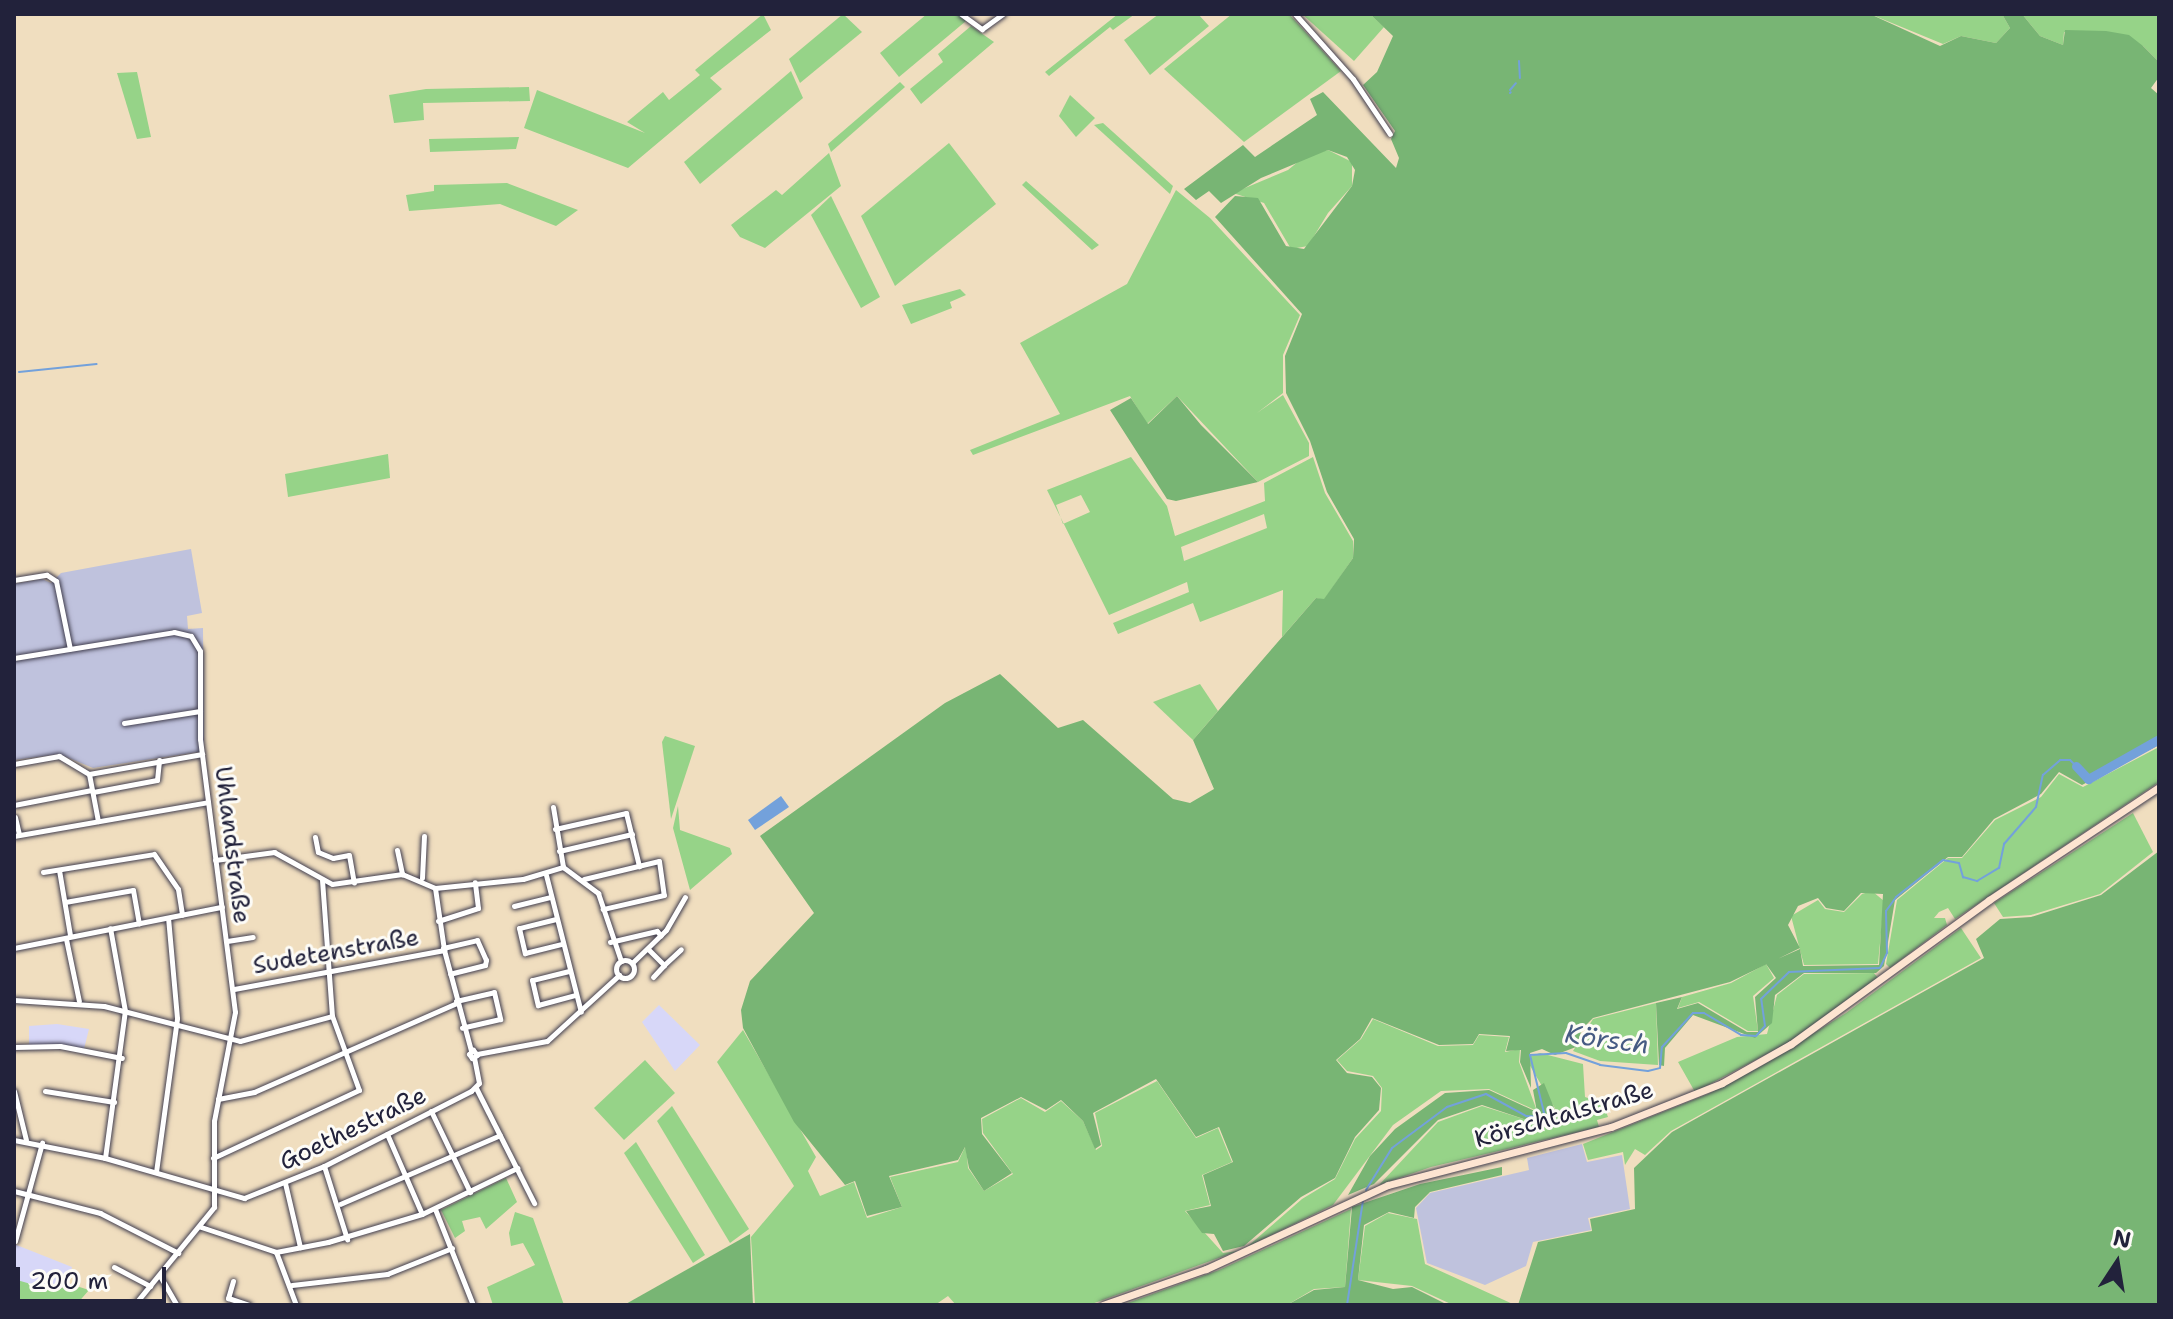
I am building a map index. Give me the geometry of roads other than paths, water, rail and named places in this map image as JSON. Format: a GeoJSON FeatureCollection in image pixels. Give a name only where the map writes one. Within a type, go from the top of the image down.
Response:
{"type":"FeatureCollection","features":[{"type":"Feature","properties":{"kind":"main road","name":"Körschtalstraße"},"geometry":{"type":"LineString","coordinates":[[1103,1305],[1206,1269],[1376,1190],[1611,1127],[1749,1069],[2159,787]]}},
{"type":"Feature","properties":{"kind":"street"},"geometry":{"type":"LineString","coordinates":[[961,14],[980,29],[1003,14]]}},
{"type":"Feature","properties":{"kind":"street"},"geometry":{"type":"LineString","coordinates":[[1295,14],[1349,75],[1390,134]]}},
{"type":"Feature","properties":{"kind":"street"},"geometry":{"type":"LineString","coordinates":[[14,580],[47,575],[56,581],[70,649],[14,658]]}},
{"type":"Feature","properties":{"kind":"street","name":"Uhlandstraße"},"geometry":{"type":"LineString","coordinates":[[70,649],[186,633],[200,651],[202,754],[234,989],[230,1038],[218,1099],[213,1158],[214,1207],[201,1227]]}},
{"type":"Feature","properties":{"kind":"street"},"geometry":{"type":"LineString","coordinates":[[124,723],[200,711]]}},
{"type":"Feature","properties":{"kind":"street"},"geometry":{"type":"LineString","coordinates":[[14,764],[59,756],[89,774],[202,754]]}},
{"type":"Feature","properties":{"kind":"street"},"geometry":{"type":"LineString","coordinates":[[159,760],[157,780],[14,807],[17,836],[208,802]]}},
{"type":"Feature","properties":{"kind":"street"},"geometry":{"type":"LineString","coordinates":[[89,774],[98,821]]}},
{"type":"Feature","properties":{"kind":"street"},"geometry":{"type":"LineString","coordinates":[[474,1054],[537,1046],[581,1012],[619,975],[621,961],[610,942],[598,893],[584,879],[563,867],[553,807]]}},
{"type":"Feature","properties":{"kind":"street"},"geometry":{"type":"LineString","coordinates":[[555,829],[626,813],[639,866]]}},
{"type":"Feature","properties":{"kind":"street"},"geometry":{"type":"LineString","coordinates":[[559,851],[632,834]]}},
{"type":"Feature","properties":{"kind":"street"},"geometry":{"type":"LineString","coordinates":[[422,878],[424,836]]}},
{"type":"Feature","properties":{"kind":"street"},"geometry":{"type":"LineString","coordinates":[[315,837],[318,852],[333,858],[349,855],[354,883]]}},
{"type":"Feature","properties":{"kind":"street"},"geometry":{"type":"LineString","coordinates":[[397,850],[402,874]]}},
{"type":"Feature","properties":{"kind":"street"},"geometry":{"type":"LineString","coordinates":[[215,860],[274,852],[322,880],[354,883],[402,874],[422,878],[435,888],[546,875],[563,867]]}},
{"type":"Feature","properties":{"kind":"street"},"geometry":{"type":"LineString","coordinates":[[43,872],[154,854],[178,889],[182,915]]}},
{"type":"Feature","properties":{"kind":"street"},"geometry":{"type":"LineString","coordinates":[[584,879],[659,861],[664,895],[603,909]]}},
{"type":"Feature","properties":{"kind":"street"},"geometry":{"type":"LineString","coordinates":[[59,870],[79,1001]]}},
{"type":"Feature","properties":{"kind":"street"},"geometry":{"type":"LineString","coordinates":[[546,875],[581,1012]]}},
{"type":"Feature","properties":{"kind":"street"},"geometry":{"type":"LineString","coordinates":[[213,1158],[359,1090],[343,1054],[332,1016],[326,973],[322,880]]}},
{"type":"Feature","properties":{"kind":"street"},"geometry":{"type":"LineString","coordinates":[[438,921],[478,908],[475,882]]}},
{"type":"Feature","properties":{"kind":"street"},"geometry":{"type":"LineString","coordinates":[[435,888],[438,921],[462,1028],[474,1054],[476,1088],[534,1203]]}},
{"type":"Feature","properties":{"kind":"street"},"geometry":{"type":"LineString","coordinates":[[65,902],[133,890],[139,923]]}},
{"type":"Feature","properties":{"kind":"street"},"geometry":{"type":"LineString","coordinates":[[514,906],[551,897]]}},
{"type":"Feature","properties":{"kind":"street"},"geometry":{"type":"LineString","coordinates":[[619,975],[631,975],[632,963],[661,936],[685,897]]}},
{"type":"Feature","properties":{"kind":"street"},"geometry":{"type":"LineString","coordinates":[[14,948],[222,907]]}},
{"type":"Feature","properties":{"kind":"street"},"geometry":{"type":"LineString","coordinates":[[156,1172],[175,1027],[168,918]]}},
{"type":"Feature","properties":{"kind":"street"},"geometry":{"type":"LineString","coordinates":[[556,919],[519,928],[525,953],[562,944]]}},
{"type":"Feature","properties":{"kind":"street"},"geometry":{"type":"LineString","coordinates":[[105,1158],[122,1058],[125,1011],[110,928]]}},
{"type":"Feature","properties":{"kind":"street"},"geometry":{"type":"LineString","coordinates":[[610,942],[657,931],[661,936]]}},
{"type":"Feature","properties":{"kind":"street","name":"Uhlandstraße"},"geometry":{"type":"LineString","coordinates":[[227,941],[253,937]]}},
{"type":"Feature","properties":{"kind":"street","name":"Sudetenstraße"},"geometry":{"type":"LineString","coordinates":[[234,989],[326,973],[477,940],[484,952],[485,965],[450,974]]}},
{"type":"Feature","properties":{"kind":"street"},"geometry":{"type":"LineString","coordinates":[[648,949],[664,965]]}},
{"type":"Feature","properties":{"kind":"street"},"geometry":{"type":"LineString","coordinates":[[653,977],[681,949]]}},
{"type":"Feature","properties":{"kind":"street"},"geometry":{"type":"LineString","coordinates":[[621,961],[632,963]]}},
{"type":"Feature","properties":{"kind":"street"},"geometry":{"type":"LineString","coordinates":[[569,971],[532,980],[538,1005],[575,995]]}},
{"type":"Feature","properties":{"kind":"street"},"geometry":{"type":"LineString","coordinates":[[218,1099],[254,1092],[457,1002],[494,992],[500,1019],[462,1028]]}},
{"type":"Feature","properties":{"kind":"street"},"geometry":{"type":"LineString","coordinates":[[14,1000],[79,1001],[175,1027],[250,1040],[332,1016]]}},
{"type":"Feature","properties":{"kind":"street"},"geometry":{"type":"LineString","coordinates":[[14,1047],[60,1046],[122,1058]]}},
{"type":"Feature","properties":{"kind":"street","name":"Goethestraße"},"geometry":{"type":"LineString","coordinates":[[14,1140],[42,1143],[105,1158],[244,1198],[324,1166],[476,1088]]}},
{"type":"Feature","properties":{"kind":"street"},"geometry":{"type":"LineString","coordinates":[[14,1091],[26,1140]]}},
{"type":"Feature","properties":{"kind":"street"},"geometry":{"type":"LineString","coordinates":[[45,1091],[114,1102]]}},
{"type":"Feature","properties":{"kind":"street"},"geometry":{"type":"LineString","coordinates":[[431,1111],[470,1192]]}},
{"type":"Feature","properties":{"kind":"street"},"geometry":{"type":"LineString","coordinates":[[387,1134],[422,1214]]}},
{"type":"Feature","properties":{"kind":"street"},"geometry":{"type":"LineString","coordinates":[[340,1204],[407,1179],[500,1135]]}},
{"type":"Feature","properties":{"kind":"street"},"geometry":{"type":"LineString","coordinates":[[15,1241],[30,1196],[42,1143]]}},
{"type":"Feature","properties":{"kind":"street"},"geometry":{"type":"LineString","coordinates":[[324,1166],[340,1204],[347,1239]]}},
{"type":"Feature","properties":{"kind":"street"},"geometry":{"type":"LineString","coordinates":[[134,1305],[201,1227],[276,1252],[347,1239],[435,1209],[517,1168]]}},
{"type":"Feature","properties":{"kind":"street"},"geometry":{"type":"LineString","coordinates":[[285,1183],[300,1247]]}},
{"type":"Feature","properties":{"kind":"street"},"geometry":{"type":"LineString","coordinates":[[14,1191],[100,1213],[178,1253]]}},
{"type":"Feature","properties":{"kind":"street"},"geometry":{"type":"LineString","coordinates":[[435,1209],[473,1304],[465,1305]]}},
{"type":"Feature","properties":{"kind":"street"},"geometry":{"type":"LineString","coordinates":[[292,1285],[387,1274],[452,1248]]}},
{"type":"Feature","properties":{"kind":"street"},"geometry":{"type":"LineString","coordinates":[[276,1252],[292,1285],[296,1305]]}},
{"type":"Feature","properties":{"kind":"street"},"geometry":{"type":"LineString","coordinates":[[114,1267],[150,1286]]}},
{"type":"Feature","properties":{"kind":"street"},"geometry":{"type":"LineString","coordinates":[[160,1276],[177,1305]]}},
{"type":"Feature","properties":{"kind":"street"},"geometry":{"type":"LineString","coordinates":[[233,1281],[228,1298],[249,1305]]}},
{"type":"Feature","properties":{"kind":"water"},"geometry":{"type":"Polygon","coordinates":[[[781,796],[789,807],[755,830],[748,820],[781,796]]]}},
{"type":"Feature","properties":{"kind":"waterway"},"geometry":{"type":"LineString","coordinates":[[1519,61],[1520,78]]}},
{"type":"Feature","properties":{"kind":"waterway"},"geometry":{"type":"LineString","coordinates":[[1510,90],[1516,83]]}},
{"type":"Feature","properties":{"kind":"waterway"},"geometry":{"type":"LineString","coordinates":[[19,372],[97,364]]}},
{"type":"Feature","properties":{"kind":"waterway","name":"Körsch"},"geometry":{"type":"LineString","coordinates":[[2076,766],[2088,779],[2159,739]]}},
{"type":"Feature","properties":{"kind":"waterway","name":"Körsch"},"geometry":{"type":"LineString","coordinates":[[1366,1190],[1392,1148],[1447,1107],[1486,1094],[1526,1116],[1545,1117],[1530,1055],[1566,1053],[1600,1065],[1648,1071],[1660,1068],[1662,1047],[1693,1013],[1704,1013],[1741,1035],[1756,1036],[1765,1026],[1761,999],[1789,972],[1880,968],[1887,953],[1886,911],[1896,897],[1943,860],[1959,863],[1963,877],[1977,881],[1999,868],[2004,844],[2036,807],[2043,775],[2060,760],[2070,760],[2076,766]]}},
{"type":"Feature","properties":{"kind":"waterway","name":"Körsch"},"geometry":{"type":"LineString","coordinates":[[1347,1305],[1363,1200]]}}]}
